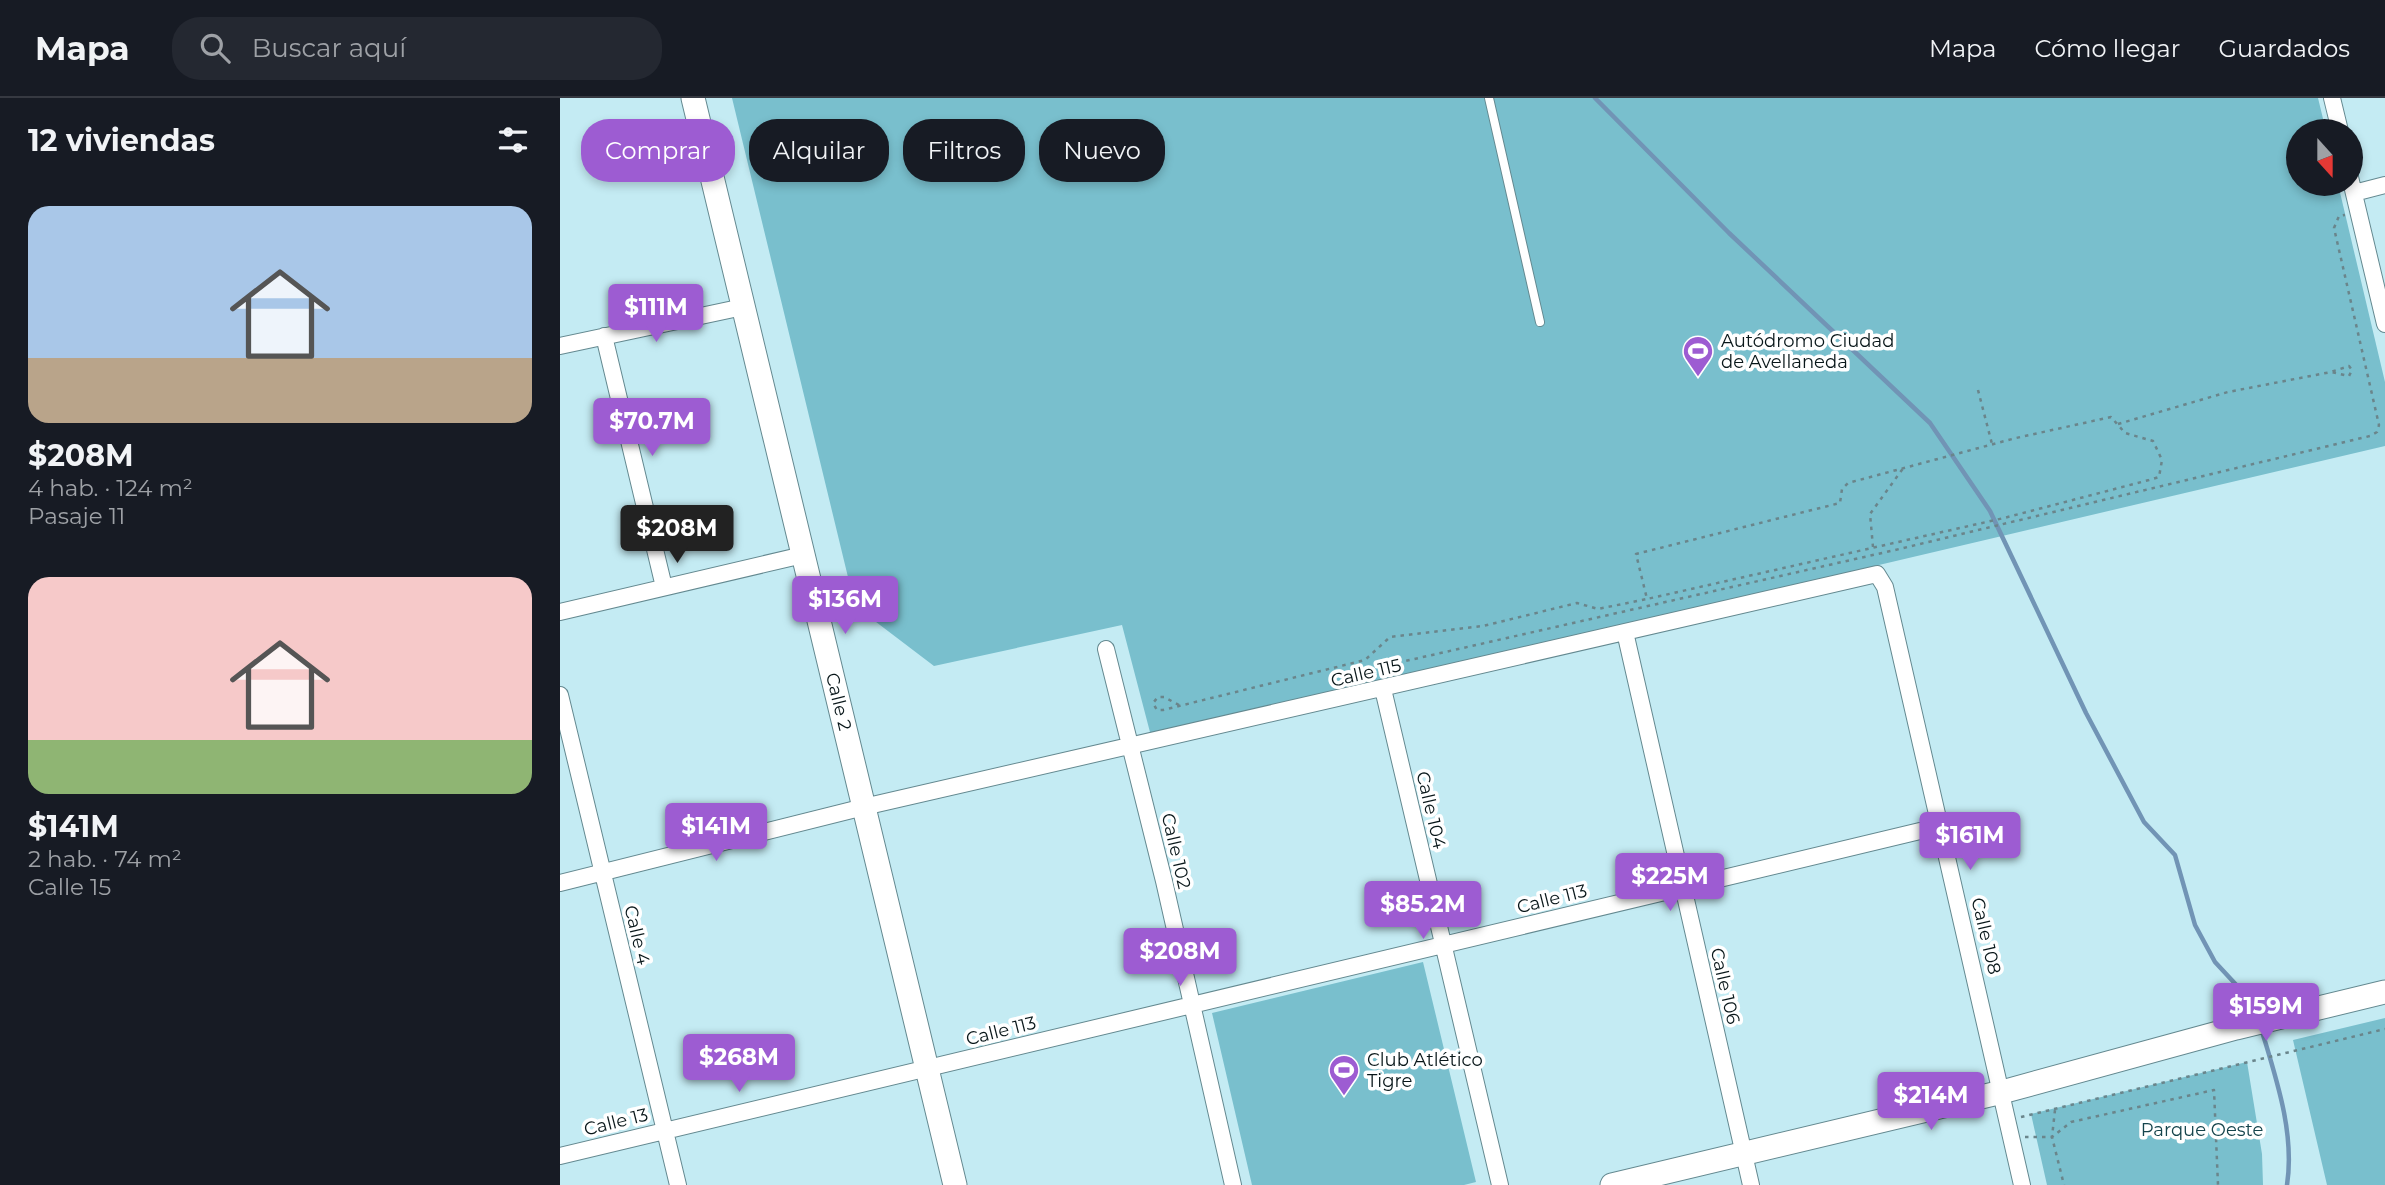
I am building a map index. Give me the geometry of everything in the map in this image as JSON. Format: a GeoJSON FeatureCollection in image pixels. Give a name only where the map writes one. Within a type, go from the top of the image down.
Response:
{"type":"FeatureCollection","features":[{"type":"Feature","properties":{"kind":"street","name":"Calle 2"},"geometry":{"type":"LineString","coordinates":[[693,98],[955,1185]]}},
{"type":"Feature","properties":{"kind":"street"},"geometry":{"type":"LineString","coordinates":[[2332,98],[2337,119]]}},
{"type":"Feature","properties":{"kind":"street"},"geometry":{"type":"LineString","coordinates":[[2363,185],[2385,185]]}},
{"type":"Feature","properties":{"kind":"street"},"geometry":{"type":"LineString","coordinates":[[2355,196],[2385,324]]}},
{"type":"Feature","properties":{"kind":"street"},"geometry":{"type":"LineString","coordinates":[[560,346],[743,307]]}},
{"type":"Feature","properties":{"kind":"street"},"geometry":{"type":"LineString","coordinates":[[604,336],[664,587]]}},
{"type":"Feature","properties":{"kind":"street"},"geometry":{"type":"LineString","coordinates":[[560,612],[803,555]]}},
{"type":"Feature","properties":{"kind":"street","name":"Calle 115"},"geometry":{"type":"LineString","coordinates":[[560,883],[864,807],[1877,575]]}},
{"type":"Feature","properties":{"kind":"street","name":"Calle 108"},"geometry":{"type":"LineString","coordinates":[[1877,575],[1885,587],[2022,1185]]}},
{"type":"Feature","properties":{"kind":"street","name":"Calle 106"},"geometry":{"type":"LineString","coordinates":[[1625,632],[1751,1185]]}},
{"type":"Feature","properties":{"kind":"street","name":"Calle 102"},"geometry":{"type":"LineString","coordinates":[[1105,649],[1131,748],[1233,1185]]}},
{"type":"Feature","properties":{"kind":"street","name":"Calle 104"},"geometry":{"type":"LineString","coordinates":[[1383,689],[1500,1185]]}},
{"type":"Feature","properties":{"kind":"street","name":"Calle 4"},"geometry":{"type":"LineString","coordinates":[[560,695],[678,1185]]}},
{"type":"Feature","properties":{"kind":"street","name":"Calle 113"},"geometry":{"type":"LineString","coordinates":[[927,1069],[1920,831],[1942,835]]}},
{"type":"Feature","properties":{"kind":"street"},"geometry":{"type":"LineString","coordinates":[[1612,1185],[2002,1093],[2236,1028],[2385,992]]}},
{"type":"Feature","properties":{"kind":"street","name":"Calle 13"},"geometry":{"type":"LineString","coordinates":[[560,1156],[927,1069]]}},
{"type":"Feature","properties":{"kind":"lane"},"geometry":{"type":"LineString","coordinates":[[1489,98],[1540,322]]}},
{"type":"Feature","properties":{"kind":"path"},"geometry":{"type":"LineString","coordinates":[[1383,689],[1379,667],[2363,439],[2377,432],[2379,425],[2334,228],[2339,216],[2358,211]]}},
{"type":"Feature","properties":{"kind":"path"},"geometry":{"type":"LineString","coordinates":[[2116,425],[2228,392],[2330,372],[2343,366],[2352,370],[2349,376],[2330,372]]}},
{"type":"Feature","properties":{"kind":"path"},"geometry":{"type":"LineString","coordinates":[[1978,390],[1992,444]]}},
{"type":"Feature","properties":{"kind":"path"},"geometry":{"type":"LineString","coordinates":[[1179,705],[1164,697],[1158,697],[1153,703],[1157,710],[1163,710],[1364,660],[1390,637],[1483,626],[1577,603],[1598,609],[2004,518],[2159,477],[2162,460],[2153,441],[2125,433],[2110,417],[1904,467],[1849,484],[1842,489],[1840,503],[1636,554],[1647,598]]}},
{"type":"Feature","properties":{"kind":"path"},"geometry":{"type":"LineString","coordinates":[[1873,547],[1870,514],[1904,467]]}},
{"type":"Feature","properties":{"kind":"path"},"geometry":{"type":"LineString","coordinates":[[2008,1120],[2385,1029]]}},
{"type":"Feature","properties":{"kind":"path"},"geometry":{"type":"LineString","coordinates":[[2011,1137],[2052,1137],[2071,1122],[2214,1090],[2218,1185]]}},
{"type":"Feature","properties":{"kind":"path"},"geometry":{"type":"LineString","coordinates":[[2056,1109],[2052,1137],[2064,1185]]}},
{"type":"Feature","properties":{"kind":"green space","name":"Autódromo Ciudad de Avellaneda"},"geometry":{"type":"Polygon","coordinates":[[[732,98],[2318,98],[2323,119],[2286,119],[2286,196],[2341,196],[2385,382],[2385,446],[1151,736],[1122,625],[934,666],[855,606],[752,182],[889,182],[889,119],[749,119],[749,168],[732,98]]]}},
{"type":"Feature","properties":{"kind":"green space","name":"Club Atlético Tigre"},"geometry":{"type":"Polygon","coordinates":[[[1423,962],[1476,1182],[1464,1185],[1252,1185],[1212,1013],[1423,962]]]}},
{"type":"Feature","properties":{"kind":"green space"},"geometry":{"type":"Polygon","coordinates":[[[2385,1018],[2385,1185],[2327,1185],[2293,1040],[2385,1018]]]}},
{"type":"Feature","properties":{"kind":"green space","name":"Parque Oeste"},"geometry":{"type":"Polygon","coordinates":[[[2247,1062],[2262,1154],[2263,1185],[2047,1185],[2031,1114],[2247,1062]]]}},
{"type":"Feature","properties":{"kind":"waterway"},"geometry":{"type":"LineString","coordinates":[[1595,98],[1729,233],[1930,423],[1990,511],[2086,713],[2144,822],[2175,855],[2195,925],[2215,962],[2254,1004],[2258,1017]]}},
{"type":"Feature","properties":{"kind":"waterway"},"geometry":{"type":"LineString","coordinates":[[2261,1028],[2283,1106],[2289,1165],[2287,1185]]}},
{"type":"Feature","properties":{"kind":"place","name":"Autódromo Ciudad de Avellaneda"},"geometry":{"type":"Point","coordinates":[1698,378]}},
{"type":"Feature","properties":{"kind":"place","name":"Club Atlético Tigre"},"geometry":{"type":"Point","coordinates":[1344,1097]}}]}
